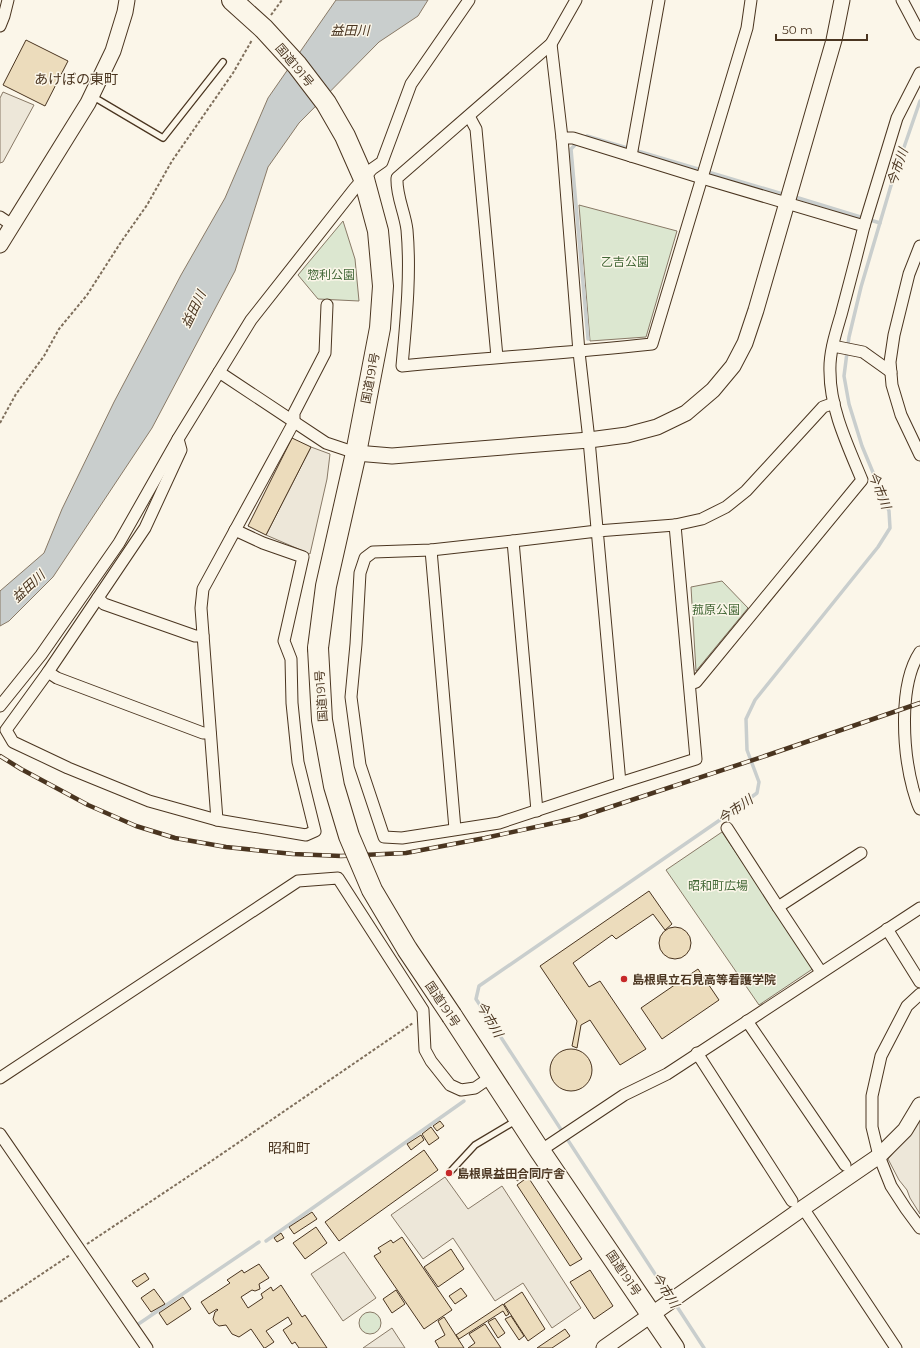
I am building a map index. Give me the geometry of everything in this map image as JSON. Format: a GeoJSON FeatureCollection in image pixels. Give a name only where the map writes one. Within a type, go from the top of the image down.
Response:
{"type":"FeatureCollection","features":[{"type":"Feature","properties":{"kind":"highway","name":"国道191号"},"geometry":{"type":"LineString","coordinates":[[232,0],[262,28],[297,65],[326,103],[345,136],[364,179],[378,231],[383,286],[380,328],[356,453],[326,586],[318,648],[322,720],[334,786],[349,836],[376,896],[407,949],[540,1151],[674,1348]]}},
{"type":"Feature","properties":{"kind":"street"},"geometry":{"type":"LineString","coordinates":[[0,26],[8,0]]}},
{"type":"Feature","properties":{"kind":"street"},"geometry":{"type":"LineString","coordinates":[[0,245],[6,221],[92,96],[112,51],[127,0]]}},
{"type":"Feature","properties":{"kind":"street"},"geometry":{"type":"LineString","coordinates":[[0,706],[41,655],[119,543],[178,439],[251,320],[364,179],[382,162],[411,84],[469,0]]}},
{"type":"Feature","properties":{"kind":"street"},"geometry":{"type":"LineString","coordinates":[[576,0],[552,44],[397,178],[397,186],[407,229],[409,282],[402,366],[497,357],[579,352],[652,344],[747,28],[751,0]]}},
{"type":"Feature","properties":{"kind":"street"},"geometry":{"type":"LineString","coordinates":[[631,156],[659,0]]}},
{"type":"Feature","properties":{"kind":"street"},"geometry":{"type":"LineString","coordinates":[[219,372],[326,443],[356,453],[392,456],[589,440],[627,435],[656,427],[686,412],[713,390],[733,366],[744,343],[756,310],[834,40],[842,0]]}},
{"type":"Feature","properties":{"kind":"street"},"geometry":{"type":"LineString","coordinates":[[902,0],[920,34]]}},
{"type":"Feature","properties":{"kind":"street"},"geometry":{"type":"LineString","coordinates":[[552,44],[562,138],[579,352],[589,440],[620,783]]}},
{"type":"Feature","properties":{"kind":"street"},"geometry":{"type":"LineString","coordinates":[[690,684],[696,682],[862,480],[842,431],[834,403],[829,371],[864,226],[897,118],[920,74]]}},
{"type":"Feature","properties":{"kind":"street"},"geometry":{"type":"LineString","coordinates":[[469,116],[476,129],[497,357]]}},
{"type":"Feature","properties":{"kind":"street"},"geometry":{"type":"LineString","coordinates":[[562,138],[573,138],[864,226]]}},
{"type":"Feature","properties":{"kind":"street"},"geometry":{"type":"LineString","coordinates":[[920,246],[909,274],[894,335],[890,362],[892,384],[901,415],[920,455]]}},
{"type":"Feature","properties":{"kind":"street"},"geometry":{"type":"LineString","coordinates":[[217,820],[202,608],[203,589],[294,422],[294,413],[325,353],[327,305]]}},
{"type":"Feature","properties":{"kind":"street"},"geometry":{"type":"LineString","coordinates":[[836,346],[860,351],[891,372]]}},
{"type":"Feature","properties":{"kind":"street"},"geometry":{"type":"LineString","coordinates":[[675,526],[696,758],[499,823],[402,838],[384,837],[360,765],[351,696],[360,573],[365,558],[373,552],[432,550],[513,542],[597,531],[675,526],[702,519],[726,507],[746,491],[823,407],[834,403]]}},
{"type":"Feature","properties":{"kind":"street"},"geometry":{"type":"LineString","coordinates":[[178,439],[181,450],[145,528],[48,672],[6,730],[12,742],[68,768],[149,801],[217,820],[306,835],[315,831],[298,762],[292,703],[291,659],[284,641],[303,557],[263,543],[236,530]]}},
{"type":"Feature","properties":{"kind":"street"},"geometry":{"type":"LineString","coordinates":[[513,542],[537,811]]}},
{"type":"Feature","properties":{"kind":"street"},"geometry":{"type":"LineString","coordinates":[[432,550],[455,829]]}},
{"type":"Feature","properties":{"kind":"street"},"geometry":{"type":"LineString","coordinates":[[98,598],[104,604],[195,636],[204,636]]}},
{"type":"Feature","properties":{"kind":"street"},"geometry":{"type":"LineString","coordinates":[[920,652],[907,684],[904,708],[905,738],[910,779],[920,809]]}},
{"type":"Feature","properties":{"kind":"street"},"geometry":{"type":"LineString","coordinates":[[48,672],[57,678],[203,732],[210,733]]}},
{"type":"Feature","properties":{"kind":"street"},"geometry":{"type":"LineString","coordinates":[[728,828],[821,972]]}},
{"type":"Feature","properties":{"kind":"street"},"geometry":{"type":"LineString","coordinates":[[778,907],[861,853]]}},
{"type":"Feature","properties":{"kind":"street"},"geometry":{"type":"LineString","coordinates":[[0,1078],[298,881],[338,878],[423,1010],[425,1050],[431,1061],[450,1085],[462,1090],[474,1088],[491,1077]]}},
{"type":"Feature","properties":{"kind":"street"},"geometry":{"type":"LineString","coordinates":[[540,1151],[624,1095],[667,1074],[920,908]]}},
{"type":"Feature","properties":{"kind":"street"},"geometry":{"type":"LineString","coordinates":[[887,929],[920,982]]}},
{"type":"Feature","properties":{"kind":"street"},"geometry":{"type":"LineString","coordinates":[[920,994],[907,1006],[881,1056],[872,1096],[872,1127],[879,1156],[891,1186],[920,1228]]}},
{"type":"Feature","properties":{"kind":"street"},"geometry":{"type":"LineString","coordinates":[[748,1020],[845,1165]]}},
{"type":"Feature","properties":{"kind":"street"},"geometry":{"type":"LineString","coordinates":[[697,1053],[896,1348]]}},
{"type":"Feature","properties":{"kind":"street"},"geometry":{"type":"LineString","coordinates":[[604,1348],[652,1315],[798,1204],[879,1156],[905,1130],[920,1105]]}},
{"type":"Feature","properties":{"kind":"street"},"geometry":{"type":"LineString","coordinates":[[0,1134],[147,1348]]}},
{"type":"Feature","properties":{"kind":"lane"},"geometry":{"type":"LineString","coordinates":[[92,96],[163,138],[224,62]]}},
{"type":"Feature","properties":{"kind":"lane"},"geometry":{"type":"LineString","coordinates":[[450,1172],[475,1145],[519,1119]]}},
{"type":"Feature","properties":{"kind":"path"},"geometry":{"type":"LineString","coordinates":[[0,423],[16,394],[44,356],[59,329],[87,295],[146,205],[172,161],[282,0]]}},
{"type":"Feature","properties":{"kind":"path"},"geometry":{"type":"LineString","coordinates":[[0,1302],[217,1158],[424,1015]]}},
{"type":"Feature","properties":{"kind":"green space","name":"乙吉公園"},"geometry":{"type":"Polygon","coordinates":[[[579,205],[677,231],[646,337],[590,341],[579,205]]]}},
{"type":"Feature","properties":{"kind":"green space","name":"惣利公園"},"geometry":{"type":"Polygon","coordinates":[[[343,221],[355,259],[359,301],[318,299],[298,275],[343,221]]]}},
{"type":"Feature","properties":{"kind":"green space","name":"菰原公園"},"geometry":{"type":"Polygon","coordinates":[[[722,581],[748,608],[696,671],[691,587],[722,581]]]}},
{"type":"Feature","properties":{"kind":"green space","name":"昭和町広場"},"geometry":{"type":"Polygon","coordinates":[[[722,832],[814,968],[759,1005],[666,870],[722,832]]]}},
{"type":"Feature","properties":{"kind":"green space"},"geometry":{"type":"Polygon","coordinates":[[[370,1312],[378,1315],[381,1323],[378,1331],[370,1334],[362,1331],[359,1323],[362,1315],[370,1312]]]}},
{"type":"Feature","properties":{"kind":"shaded area"},"geometry":{"type":"Polygon","coordinates":[[[3,92],[34,105],[3,162],[0,163],[0,98],[3,92]]]}},
{"type":"Feature","properties":{"kind":"shaded area"},"geometry":{"type":"Polygon","coordinates":[[[311,447],[330,454],[327,479],[310,554],[266,535],[311,447]]]}},
{"type":"Feature","properties":{"kind":"shaded area"},"geometry":{"type":"Polygon","coordinates":[[[920,1119],[920,1214],[888,1159],[920,1119]]]}},
{"type":"Feature","properties":{"kind":"shaded area"},"geometry":{"type":"Polygon","coordinates":[[[445,1177],[468,1209],[502,1186],[581,1308],[552,1328],[523,1283],[495,1301],[453,1238],[423,1259],[391,1215],[445,1177]]]}},
{"type":"Feature","properties":{"kind":"shaded area"},"geometry":{"type":"Polygon","coordinates":[[[344,1252],[376,1298],[343,1321],[311,1274],[344,1252]]]}},
{"type":"Feature","properties":{"kind":"shaded area"},"geometry":{"type":"Polygon","coordinates":[[[392,1328],[405,1348],[363,1348],[392,1328]]]}},
{"type":"Feature","properties":{"kind":"water","name":"益田川"},"geometry":{"type":"Polygon","coordinates":[[[336,0],[428,0],[418,16],[379,42],[299,123],[268,167],[235,271],[152,428],[53,577],[9,621],[0,626],[0,591],[44,553],[62,509],[114,402],[181,275],[225,198],[268,98],[336,0]]]}},
{"type":"Feature","properties":{"kind":"building"},"geometry":{"type":"Polygon","coordinates":[[[26,40],[68,61],[45,106],[3,85],[26,40]]]}},
{"type":"Feature","properties":{"kind":"building"},"geometry":{"type":"Polygon","coordinates":[[[292,438],[311,447],[266,535],[248,526],[292,438]]]}},
{"type":"Feature","properties":{"kind":"building"},"geometry":{"type":"Polygon","coordinates":[[[649,891],[672,924],[665,930],[653,914],[616,939],[612,935],[573,963],[589,987],[600,981],[646,1049],[620,1065],[590,1020],[581,1025],[577,1048],[572,1046],[577,1021],[540,966],[649,891]]]}},
{"type":"Feature","properties":{"kind":"building"},"geometry":{"type":"Polygon","coordinates":[[[672,927],[678,927],[688,934],[691,943],[690,949],[684,956],[678,959],[672,959],[662,952],[659,946],[659,940],[666,930],[672,927]]]}},
{"type":"Feature","properties":{"kind":"building"},"geometry":{"type":"Polygon","coordinates":[[[698,969],[719,1000],[662,1039],[641,1008],[698,969]]]}},
{"type":"Feature","properties":{"kind":"building"},"geometry":{"type":"Polygon","coordinates":[[[567,1049],[575,1049],[583,1052],[589,1058],[592,1070],[589,1082],[583,1088],[575,1091],[567,1091],[559,1088],[553,1082],[550,1074],[550,1066],[553,1058],[559,1052],[567,1049]]]}},
{"type":"Feature","properties":{"kind":"building"},"geometry":{"type":"Polygon","coordinates":[[[440,1121],[444,1126],[437,1131],[433,1126],[440,1121]]]}},
{"type":"Feature","properties":{"kind":"building"},"geometry":{"type":"Polygon","coordinates":[[[431,1127],[439,1138],[429,1145],[422,1134],[431,1127]]]}},
{"type":"Feature","properties":{"kind":"building"},"geometry":{"type":"Polygon","coordinates":[[[421,1135],[424,1140],[411,1150],[407,1144],[421,1135]]]}},
{"type":"Feature","properties":{"kind":"building"},"geometry":{"type":"Polygon","coordinates":[[[424,1150],[438,1170],[339,1241],[325,1222],[424,1150]]]}},
{"type":"Feature","properties":{"kind":"building"},"geometry":{"type":"Polygon","coordinates":[[[523,1171],[526,1175],[517,1181],[514,1177],[523,1171]]]}},
{"type":"Feature","properties":{"kind":"building"},"geometry":{"type":"Polygon","coordinates":[[[528,1177],[582,1259],[570,1266],[517,1185],[528,1177]]]}},
{"type":"Feature","properties":{"kind":"building"},"geometry":{"type":"Polygon","coordinates":[[[312,1212],[317,1219],[294,1234],[289,1227],[312,1212]]]}},
{"type":"Feature","properties":{"kind":"building"},"geometry":{"type":"Polygon","coordinates":[[[316,1227],[327,1243],[305,1259],[293,1243],[316,1227]]]}},
{"type":"Feature","properties":{"kind":"building"},"geometry":{"type":"Polygon","coordinates":[[[281,1233],[284,1238],[277,1242],[274,1238],[281,1233]]]}},
{"type":"Feature","properties":{"kind":"building"},"geometry":{"type":"Polygon","coordinates":[[[402,1237],[452,1310],[424,1329],[374,1256],[381,1252],[378,1248],[391,1240],[393,1243],[402,1237]]]}},
{"type":"Feature","properties":{"kind":"building"},"geometry":{"type":"Polygon","coordinates":[[[451,1249],[464,1269],[438,1287],[424,1267],[451,1249]]]}},
{"type":"Feature","properties":{"kind":"building"},"geometry":{"type":"Polygon","coordinates":[[[259,1264],[269,1278],[259,1284],[260,1289],[255,1291],[252,1290],[241,1297],[248,1308],[263,1298],[261,1294],[271,1287],[273,1291],[281,1285],[302,1317],[305,1315],[327,1348],[299,1348],[295,1342],[292,1344],[283,1330],[292,1324],[288,1317],[266,1331],[274,1342],[265,1348],[251,1329],[239,1337],[232,1334],[226,1325],[219,1326],[215,1323],[213,1319],[215,1312],[218,1310],[217,1309],[209,1314],[201,1302],[230,1283],[227,1280],[242,1270],[244,1273],[259,1264]]]}},
{"type":"Feature","properties":{"kind":"building"},"geometry":{"type":"Polygon","coordinates":[[[590,1270],[613,1306],[594,1319],[570,1282],[590,1270]]]}},
{"type":"Feature","properties":{"kind":"building"},"geometry":{"type":"Polygon","coordinates":[[[145,1273],[149,1279],[137,1287],[132,1281],[145,1273]]]}},
{"type":"Feature","properties":{"kind":"building"},"geometry":{"type":"Polygon","coordinates":[[[461,1288],[467,1296],[455,1304],[449,1296],[461,1288]]]}},
{"type":"Feature","properties":{"kind":"building"},"geometry":{"type":"Polygon","coordinates":[[[154,1289],[165,1304],[151,1312],[141,1298],[154,1289]]]}},
{"type":"Feature","properties":{"kind":"building"},"geometry":{"type":"Polygon","coordinates":[[[396,1290],[405,1304],[392,1313],[383,1299],[396,1290]]]}},
{"type":"Feature","properties":{"kind":"building"},"geometry":{"type":"Polygon","coordinates":[[[522,1292],[545,1329],[528,1341],[504,1304],[522,1292]]]}},
{"type":"Feature","properties":{"kind":"building"},"geometry":{"type":"Polygon","coordinates":[[[183,1297],[191,1309],[167,1325],[159,1313],[183,1297]]]}},
{"type":"Feature","properties":{"kind":"building"},"geometry":{"type":"Polygon","coordinates":[[[503,1304],[509,1314],[506,1316],[503,1311],[459,1339],[456,1335],[503,1304]]]}},
{"type":"Feature","properties":{"kind":"building"},"geometry":{"type":"Polygon","coordinates":[[[511,1316],[524,1336],[519,1340],[505,1319],[511,1316]]]}},
{"type":"Feature","properties":{"kind":"building"},"geometry":{"type":"Polygon","coordinates":[[[444,1317],[464,1348],[439,1348],[435,1341],[445,1335],[438,1321],[444,1317]]]}},
{"type":"Feature","properties":{"kind":"building"},"geometry":{"type":"Polygon","coordinates":[[[495,1318],[505,1333],[498,1338],[488,1322],[495,1318]]]}},
{"type":"Feature","properties":{"kind":"building"},"geometry":{"type":"Polygon","coordinates":[[[485,1324],[501,1348],[468,1348],[475,1343],[469,1334],[485,1324]]]}},
{"type":"Feature","properties":{"kind":"building"},"geometry":{"type":"Polygon","coordinates":[[[565,1329],[570,1336],[552,1348],[537,1348],[565,1329]]]}},
{"type":"Feature","properties":{"kind":"waterway","name":"今市川"},"geometry":{"type":"LineString","coordinates":[[670,1297],[476,999],[479,986],[757,793],[759,782],[747,750],[746,719],[755,700],[878,547],[890,528],[889,511],[862,446],[849,404],[844,376],[849,337],[861,287],[892,182],[920,101]]}},
{"type":"Feature","properties":{"kind":"waterway"},"geometry":{"type":"LineString","coordinates":[[587,136],[786,195]]}},
{"type":"Feature","properties":{"kind":"waterway"},"geometry":{"type":"LineString","coordinates":[[576,144],[571,149],[588,339]]}},
{"type":"Feature","properties":{"kind":"waterway"},"geometry":{"type":"LineString","coordinates":[[792,196],[880,223]]}},
{"type":"Feature","properties":{"kind":"waterway"},"geometry":{"type":"LineString","coordinates":[[266,1241],[464,1101]]}},
{"type":"Feature","properties":{"kind":"waterway"},"geometry":{"type":"LineString","coordinates":[[137,1325],[259,1242]]}},
{"type":"Feature","properties":{"kind":"waterway","name":"今市川"},"geometry":{"type":"LineString","coordinates":[[674,1302],[704,1348]]}},
{"type":"Feature","properties":{"kind":"railway"},"geometry":{"type":"LineString","coordinates":[[0,756],[88,805],[136,826],[175,838],[226,847],[293,854],[341,856],[406,853],[577,818],[920,703]]}},
{"type":"Feature","properties":{"kind":"place","name":"島根県立石見高等看護学院"},"geometry":{"type":"Point","coordinates":[624,979]}},
{"type":"Feature","properties":{"kind":"place","name":"島根県益田合同庁舎"},"geometry":{"type":"Point","coordinates":[449,1173]}},
{"type":"Feature","properties":{"kind":"district","name":"あけぼの東町"},"geometry":{"type":"Point","coordinates":[76,79]}},
{"type":"Feature","properties":{"kind":"district","name":"昭和町"},"geometry":{"type":"Point","coordinates":[289,1148]}}]}
